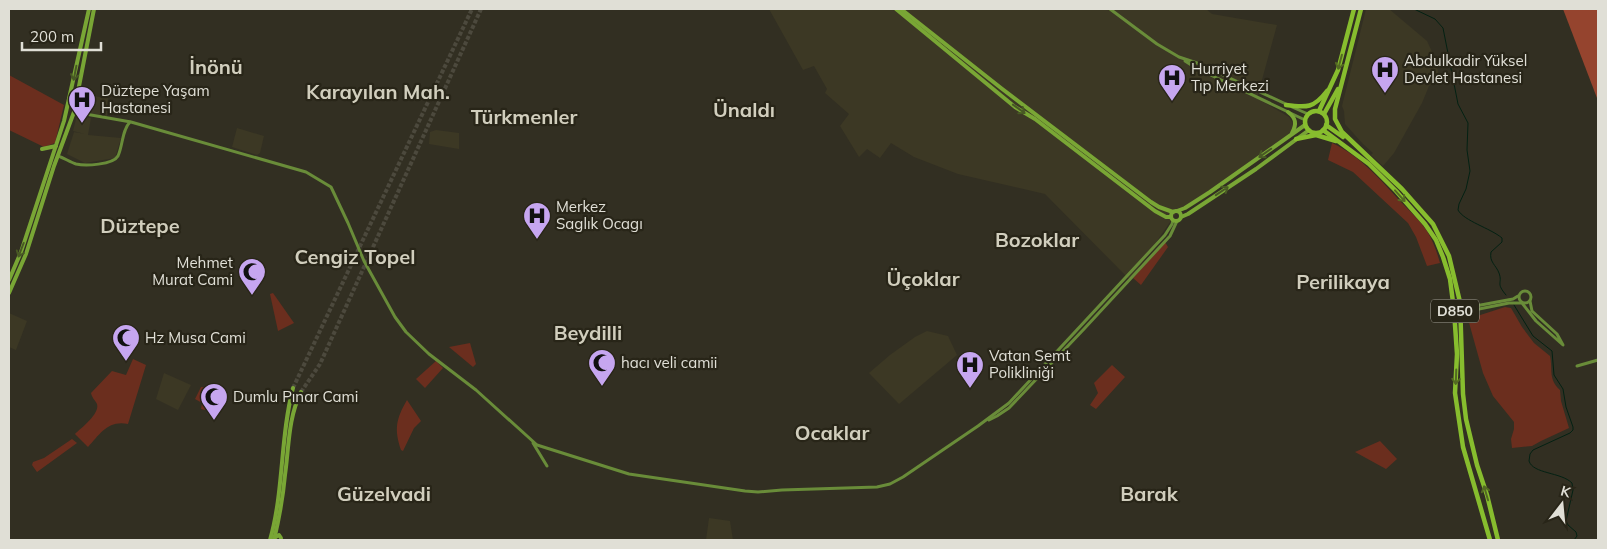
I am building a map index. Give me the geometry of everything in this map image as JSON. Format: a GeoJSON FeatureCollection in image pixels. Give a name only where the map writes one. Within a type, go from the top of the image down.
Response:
{"type":"FeatureCollection","features":[{"type":"Feature","properties":{"kind":"highway"},"geometry":{"type":"LineString","coordinates":[[1321,112],[1338,70],[1354,9]]}},
{"type":"Feature","properties":{"kind":"highway"},"geometry":{"type":"LineString","coordinates":[[1352,143],[1337,124],[1334,114],[1361,9]]}},
{"type":"Feature","properties":{"kind":"highway"},"geometry":{"type":"LineString","coordinates":[[1321,112],[1340,86]]}},
{"type":"Feature","properties":{"kind":"highway"},"geometry":{"type":"LineString","coordinates":[[1286,104],[1299,107],[1313,105],[1332,87]]}},
{"type":"Feature","properties":{"kind":"highway"},"geometry":{"type":"LineString","coordinates":[[1314,111],[1321,112],[1327,120],[1325,127],[1317,132],[1308,130],[1305,122],[1308,114],[1314,111]]}},
{"type":"Feature","properties":{"kind":"highway","name":"D850"},"geometry":{"type":"LineString","coordinates":[[1325,127],[1352,143],[1374,161],[1402,189],[1433,224],[1449,256],[1460,302],[1457,311],[1455,393],[1463,447],[1490,540]]}},
{"type":"Feature","properties":{"kind":"highway","name":"D850"},"geometry":{"type":"LineString","coordinates":[[1325,127],[1344,145],[1369,164],[1396,191],[1425,224],[1436,240],[1446,266],[1461,320],[1463,394],[1466,419],[1498,540]]}},
{"type":"Feature","properties":{"kind":"highway"},"geometry":{"type":"LineString","coordinates":[[1296,139],[1316,136],[1326,137],[1344,145]]}},
{"type":"Feature","properties":{"kind":"highway"},"geometry":{"type":"LineString","coordinates":[[1460,302],[1463,307],[1469,310],[1461,320]]}},
{"type":"Feature","properties":{"kind":"main road"},"geometry":{"type":"LineString","coordinates":[[9,293],[26,254],[46,193],[56,146],[66,115],[89,9]]}},
{"type":"Feature","properties":{"kind":"main road"},"geometry":{"type":"LineString","coordinates":[[9,280],[21,252],[55,155],[74,112],[94,9]]}},
{"type":"Feature","properties":{"kind":"main road"},"geometry":{"type":"LineString","coordinates":[[896,9],[1015,107],[1035,119],[1155,211],[1173,220],[1188,214],[1256,169],[1308,130]]}},
{"type":"Feature","properties":{"kind":"main road"},"geometry":{"type":"LineString","coordinates":[[901,9],[1148,200],[1159,207],[1179,212],[1181,217]]}},
{"type":"Feature","properties":{"kind":"main road"},"geometry":{"type":"LineString","coordinates":[[1110,9],[1157,44],[1196,68],[1305,122],[1292,134],[1210,192],[1185,208],[1175,211]]}},
{"type":"Feature","properties":{"kind":"main road"},"geometry":{"type":"LineString","coordinates":[[1180,58],[1197,63],[1308,114]]}},
{"type":"Feature","properties":{"kind":"main road"},"geometry":{"type":"LineString","coordinates":[[74,112],[131,122],[306,172],[331,187],[364,261],[394,316],[406,332],[429,354],[476,390],[517,426],[532,441],[547,466]]}},
{"type":"Feature","properties":{"kind":"main road"},"geometry":{"type":"LineString","coordinates":[[1288,112],[1295,119],[1295,128],[1292,134]]}},
{"type":"Feature","properties":{"kind":"main road"},"geometry":{"type":"LineString","coordinates":[[55,155],[78,164],[90,165],[112,161],[117,157],[127,127],[131,122]]}},
{"type":"Feature","properties":{"kind":"main road"},"geometry":{"type":"LineString","coordinates":[[42,149],[56,146]]}},
{"type":"Feature","properties":{"kind":"main road"},"geometry":{"type":"LineString","coordinates":[[532,441],[545,448],[629,474],[756,492],[877,487],[890,484],[984,422],[1009,403],[1165,235],[1171,227],[1175,211]]}},
{"type":"Feature","properties":{"kind":"main road"},"geometry":{"type":"LineString","coordinates":[[1469,310],[1513,299],[1523,291],[1529,292],[1532,311],[1557,334],[1563,345],[1536,320],[1519,300],[1518,296]]}},
{"type":"Feature","properties":{"kind":"main road"},"geometry":{"type":"LineString","coordinates":[[1457,311],[1530,301]]}},
{"type":"Feature","properties":{"kind":"main road"},"geometry":{"type":"LineString","coordinates":[[1577,366],[1598,360]]}},
{"type":"Feature","properties":{"kind":"main road"},"geometry":{"type":"LineString","coordinates":[[273,539],[289,406],[293,388]]}},
{"type":"Feature","properties":{"kind":"main road"},"geometry":{"type":"LineString","coordinates":[[273,539],[285,477],[289,430],[301,392]]}},
{"type":"Feature","properties":{"kind":"main road"},"geometry":{"type":"LineString","coordinates":[[273,539],[279,535],[281,538]]}},
{"type":"Feature","properties":{"kind":"shaded area"},"geometry":{"type":"Polygon","coordinates":[[[769,9],[1206,9],[1212,14],[1277,25],[1257,98],[1289,117],[1294,125],[1292,132],[1285,140],[1177,212],[1130,280],[1045,194],[958,174],[914,157],[891,143],[880,158],[867,149],[859,157],[840,126],[849,114],[825,93],[827,89],[814,66],[803,70],[769,9]]]}},
{"type":"Feature","properties":{"kind":"shaded area","name":"Abdulkadir Yüksel Devlet Hastanesi"},"geometry":{"type":"Polygon","coordinates":[[[1366,9],[1389,9],[1427,41],[1434,56],[1440,79],[1429,86],[1422,103],[1394,153],[1383,166],[1371,155],[1373,153],[1345,124],[1342,106],[1366,9]]]}},
{"type":"Feature","properties":{"kind":"shaded area"},"geometry":{"type":"Polygon","coordinates":[[[1563,9],[1598,9],[1598,98],[1597,98],[1563,9]]]}},
{"type":"Feature","properties":{"kind":"shaded area"},"geometry":{"type":"Polygon","coordinates":[[[9,75],[64,105],[55,143],[44,147],[9,130],[9,75]]]}},
{"type":"Feature","properties":{"kind":"shaded area"},"geometry":{"type":"Polygon","coordinates":[[[84,95],[108,98],[107,116],[92,114],[82,110],[84,95]]]}},
{"type":"Feature","properties":{"kind":"shaded area"},"geometry":{"type":"Polygon","coordinates":[[[77,115],[91,118],[88,135],[121,138],[115,158],[85,163],[67,154],[74,132],[85,134],[73,131],[77,115]]]}},
{"type":"Feature","properties":{"kind":"shaded area"},"geometry":{"type":"Polygon","coordinates":[[[237,128],[264,136],[260,153],[257,155],[232,147],[237,128]]]}},
{"type":"Feature","properties":{"kind":"shaded area"},"geometry":{"type":"Polygon","coordinates":[[[436,130],[459,133],[459,149],[429,144],[430,132],[436,130]]]}},
{"type":"Feature","properties":{"kind":"shaded area"},"geometry":{"type":"Polygon","coordinates":[[[1332,143],[1352,154],[1369,169],[1418,220],[1427,231],[1440,263],[1427,266],[1416,237],[1408,223],[1353,172],[1328,160],[1332,143]]]}},
{"type":"Feature","properties":{"kind":"shaded area"},"geometry":{"type":"Polygon","coordinates":[[[1165,242],[1168,247],[1141,285],[1133,278],[1165,242]]]}},
{"type":"Feature","properties":{"kind":"shaded area"},"geometry":{"type":"Polygon","coordinates":[[[273,293],[294,323],[278,331],[270,294],[273,293]]]}},
{"type":"Feature","properties":{"kind":"shaded area"},"geometry":{"type":"Polygon","coordinates":[[[1505,307],[1511,308],[1534,343],[1550,356],[1552,378],[1560,390],[1561,401],[1569,428],[1532,446],[1512,448],[1511,439],[1514,422],[1493,396],[1483,373],[1468,319],[1505,307]]]}},
{"type":"Feature","properties":{"kind":"shaded area"},"geometry":{"type":"Polygon","coordinates":[[[9,313],[27,321],[16,350],[9,347],[9,313]]]}},
{"type":"Feature","properties":{"kind":"shaded area"},"geometry":{"type":"Polygon","coordinates":[[[927,331],[948,336],[957,355],[899,404],[869,373],[890,355],[927,331]]]}},
{"type":"Feature","properties":{"kind":"shaded area"},"geometry":{"type":"Polygon","coordinates":[[[470,343],[476,364],[473,367],[449,347],[470,343]]]}},
{"type":"Feature","properties":{"kind":"shaded area"},"geometry":{"type":"Polygon","coordinates":[[[133,359],[146,365],[128,424],[121,423],[110,426],[88,447],[75,434],[96,412],[97,404],[91,393],[112,371],[126,375],[133,359]]]}},
{"type":"Feature","properties":{"kind":"shaded area"},"geometry":{"type":"Polygon","coordinates":[[[436,361],[443,368],[425,388],[416,379],[436,361]]]}},
{"type":"Feature","properties":{"kind":"shaded area"},"geometry":{"type":"Polygon","coordinates":[[[1112,365],[1125,377],[1096,409],[1090,405],[1098,393],[1094,383],[1112,365]]]}},
{"type":"Feature","properties":{"kind":"shaded area"},"geometry":{"type":"Polygon","coordinates":[[[164,373],[191,385],[178,410],[156,399],[164,373]]]}},
{"type":"Feature","properties":{"kind":"shaded area"},"geometry":{"type":"Polygon","coordinates":[[[201,387],[219,388],[205,410],[201,409],[202,403],[195,399],[201,387]]]}},
{"type":"Feature","properties":{"kind":"shaded area"},"geometry":{"type":"Polygon","coordinates":[[[407,400],[421,421],[414,428],[403,451],[397,436],[397,424],[407,400]]]}},
{"type":"Feature","properties":{"kind":"shaded area"},"geometry":{"type":"Polygon","coordinates":[[[72,439],[77,443],[37,472],[32,465],[33,462],[44,458],[72,439]]]}},
{"type":"Feature","properties":{"kind":"shaded area"},"geometry":{"type":"Polygon","coordinates":[[[1380,441],[1397,459],[1386,469],[1355,452],[1380,441]]]}},
{"type":"Feature","properties":{"kind":"shaded area"},"geometry":{"type":"Polygon","coordinates":[[[709,518],[730,521],[733,540],[706,540],[709,518]]]}},
{"type":"Feature","properties":{"kind":"waterway"},"geometry":{"type":"LineString","coordinates":[[1414,9],[1435,19],[1443,28],[1458,104],[1468,123],[1467,150],[1470,171],[1458,210],[1466,218],[1502,238],[1502,242],[1491,252],[1491,255],[1492,261],[1499,273],[1501,288],[1506,295]]}},
{"type":"Feature","properties":{"kind":"waterway"},"geometry":{"type":"LineString","coordinates":[[1514,305],[1533,336],[1552,351],[1554,375],[1563,389],[1566,407],[1573,427],[1570,433],[1533,450],[1529,461],[1541,471],[1567,479],[1572,483],[1573,490],[1566,521],[1576,532],[1577,536],[1574,540]]}},
{"type":"Feature","properties":{"kind":"tunnel"},"geometry":{"type":"LineString","coordinates":[[293,388],[472,9]]}},
{"type":"Feature","properties":{"kind":"tunnel"},"geometry":{"type":"LineString","coordinates":[[301,392],[320,364],[481,9]]}},
{"type":"Feature","properties":{"kind":"place","name":"Abdulkadir Yüksel Devlet Hastanesi"},"geometry":{"type":"Point","coordinates":[1385,94]}},
{"type":"Feature","properties":{"kind":"place","name":"Hurriyet Tıp Merkezi"},"geometry":{"type":"Point","coordinates":[1172,102]}},
{"type":"Feature","properties":{"kind":"place","name":"Düztepe Yaşam Hastanesi"},"geometry":{"type":"Point","coordinates":[82,124]}},
{"type":"Feature","properties":{"kind":"place","name":"Merkez Saglık Ocagı"},"geometry":{"type":"Point","coordinates":[537,240]}},
{"type":"Feature","properties":{"kind":"place","name":"Mehmet Murat Cami"},"geometry":{"type":"Point","coordinates":[252,296]}},
{"type":"Feature","properties":{"kind":"place","name":"Hz Musa Cami"},"geometry":{"type":"Point","coordinates":[126,362]}},
{"type":"Feature","properties":{"kind":"place","name":"hacı veli camii"},"geometry":{"type":"Point","coordinates":[602,387]}},
{"type":"Feature","properties":{"kind":"place","name":"Vatan Semt Polikliniği"},"geometry":{"type":"Point","coordinates":[970,389]}},
{"type":"Feature","properties":{"kind":"place","name":"Dumlu Pınar Cami"},"geometry":{"type":"Point","coordinates":[214,421]}},
{"type":"Feature","properties":{"kind":"district","name":"İnönü"},"geometry":{"type":"Point","coordinates":[216,67]}},
{"type":"Feature","properties":{"kind":"district","name":"Karayılan Mah."},"geometry":{"type":"Point","coordinates":[378,92]}},
{"type":"Feature","properties":{"kind":"district","name":"Ünaldı"},"geometry":{"type":"Point","coordinates":[744,110]}},
{"type":"Feature","properties":{"kind":"district","name":"Türkmenler"},"geometry":{"type":"Point","coordinates":[524,117]}},
{"type":"Feature","properties":{"kind":"district","name":"Düztepe"},"geometry":{"type":"Point","coordinates":[140,226]}},
{"type":"Feature","properties":{"kind":"district","name":"Bozoklar"},"geometry":{"type":"Point","coordinates":[1037,240]}},
{"type":"Feature","properties":{"kind":"district","name":"Cengiz Topel"},"geometry":{"type":"Point","coordinates":[355,257]}},
{"type":"Feature","properties":{"kind":"district","name":"Üçoklar"},"geometry":{"type":"Point","coordinates":[923,279]}},
{"type":"Feature","properties":{"kind":"district","name":"Perilikaya"},"geometry":{"type":"Point","coordinates":[1343,282]}},
{"type":"Feature","properties":{"kind":"district","name":"Beydilli"},"geometry":{"type":"Point","coordinates":[588,333]}},
{"type":"Feature","properties":{"kind":"district","name":"Ocaklar"},"geometry":{"type":"Point","coordinates":[832,433]}},
{"type":"Feature","properties":{"kind":"district","name":"Güzelvadi"},"geometry":{"type":"Point","coordinates":[384,494]}},
{"type":"Feature","properties":{"kind":"district","name":"Barak"},"geometry":{"type":"Point","coordinates":[1149,494]}}]}
